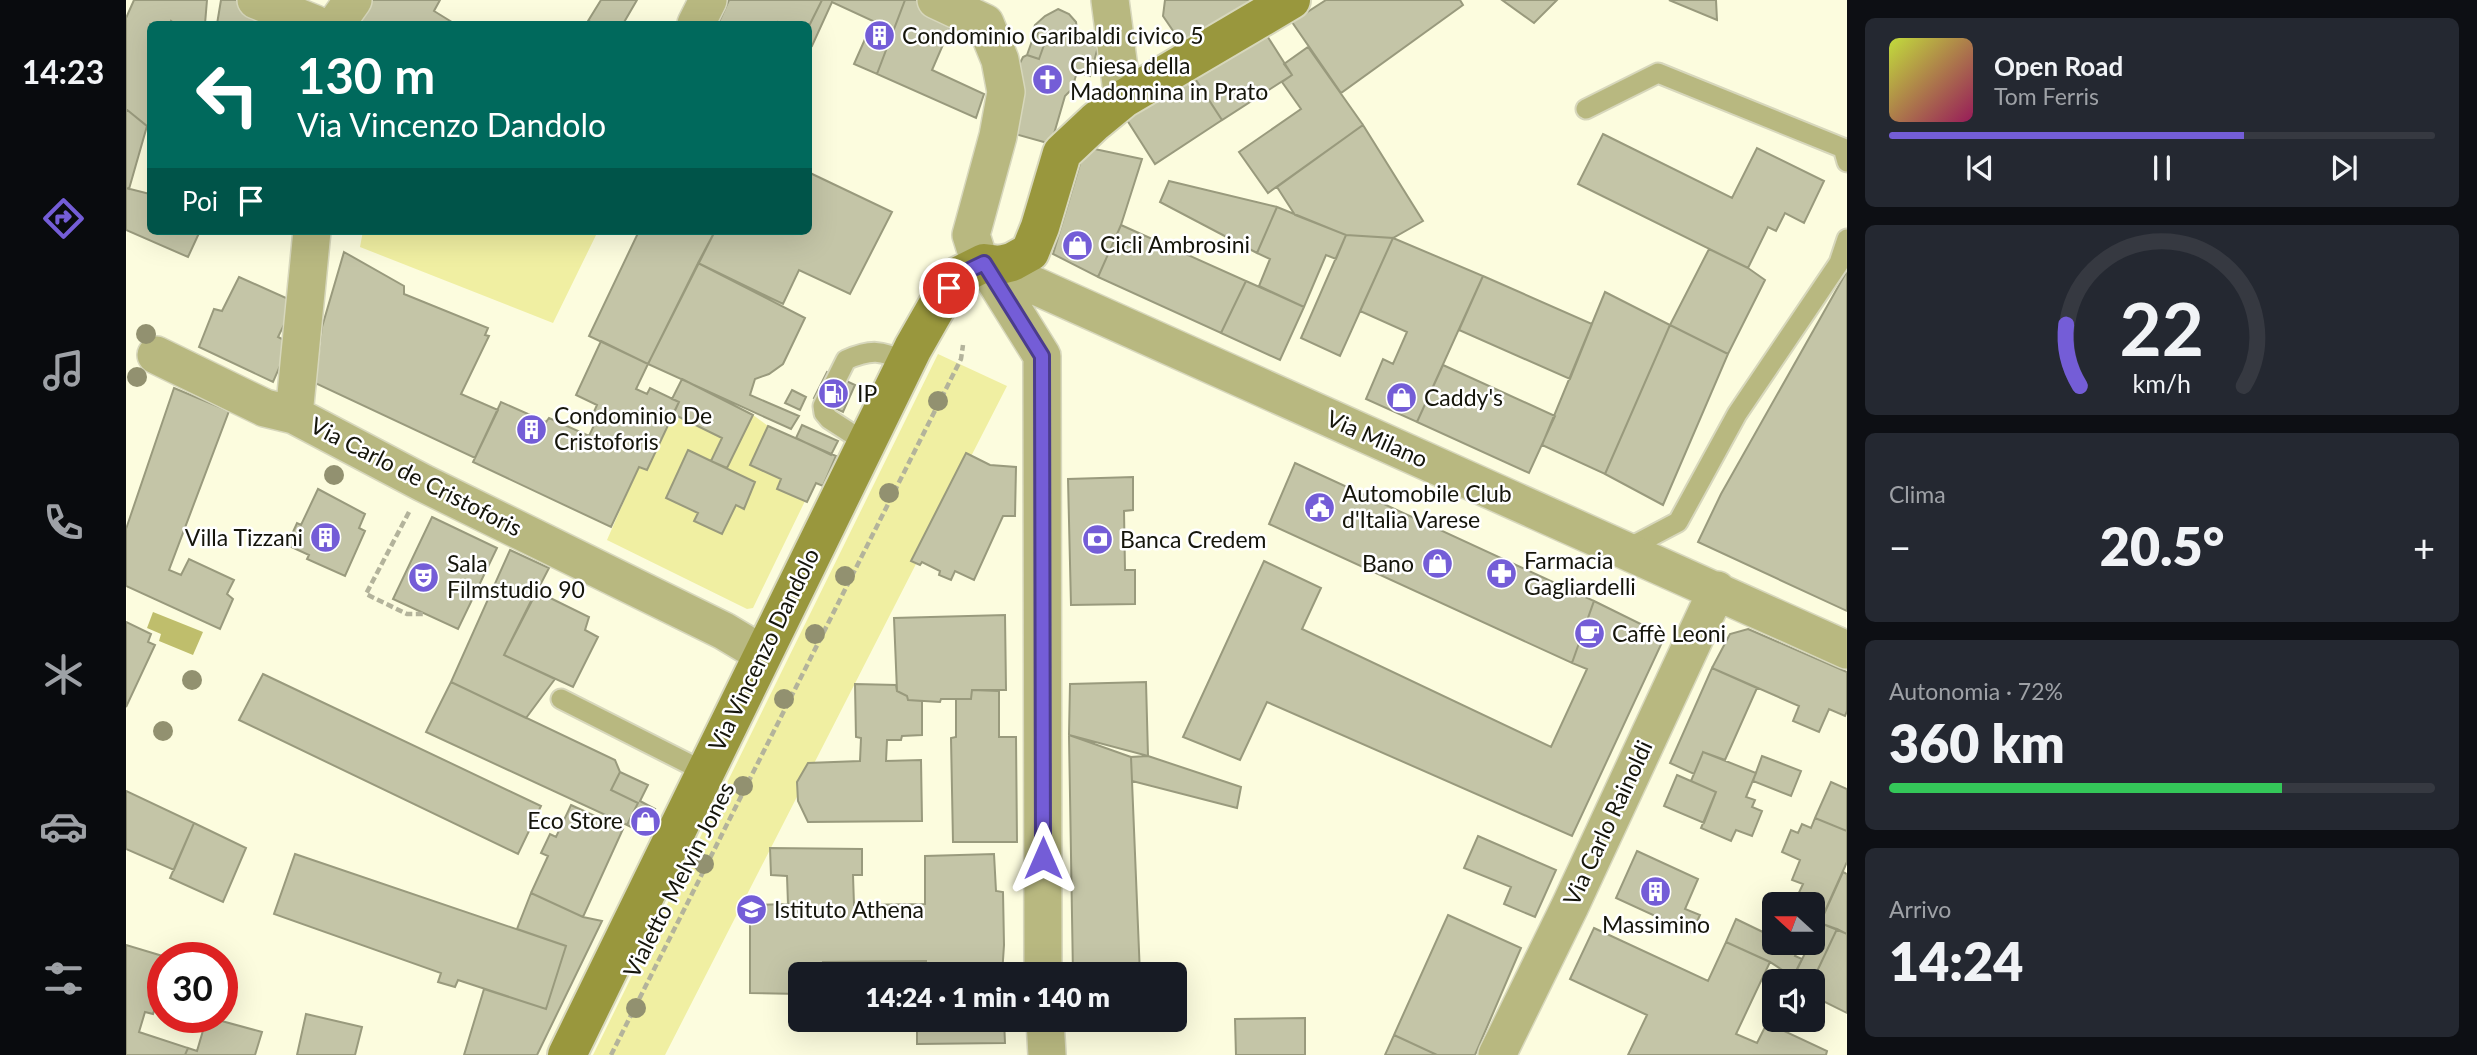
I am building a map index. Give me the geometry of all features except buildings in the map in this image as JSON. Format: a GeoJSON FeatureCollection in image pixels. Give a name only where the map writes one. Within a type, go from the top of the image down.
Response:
{"type":"FeatureCollection","features":[{"type":"Feature","properties":{"kind":"street"},"geometry":{"type":"LineString","coordinates":[[256,0],[308,21]]}},
{"type":"Feature","properties":{"kind":"street"},"geometry":{"type":"LineString","coordinates":[[338,21],[353,0]]}},
{"type":"Feature","properties":{"kind":"street"},"geometry":{"type":"LineString","coordinates":[[698,21],[708,0]]}},
{"type":"Feature","properties":{"kind":"street"},"geometry":{"type":"LineString","coordinates":[[936,0],[985,23],[1000,60],[1006,92],[998,136],[971,235],[978,257],[1042,356],[1043,962]]}},
{"type":"Feature","properties":{"kind":"street"},"geometry":{"type":"LineString","coordinates":[[1110,0],[1123,99]]}},
{"type":"Feature","properties":{"kind":"street"},"geometry":{"type":"LineString","coordinates":[[984,263],[1000,265],[1030,252],[1062,153],[1094,122],[1123,99],[1291,0]]}},
{"type":"Feature","properties":{"kind":"street","name":"Via Carlo de Cristoforis"},"geometry":{"type":"LineString","coordinates":[[311,235],[279,412],[763,651]]}},
{"type":"Feature","properties":{"kind":"street","name":"Via Vincenzo Dandolo"},"geometry":{"type":"LineString","coordinates":[[567,1055],[906,362],[957,276],[984,263]]}},
{"type":"Feature","properties":{"kind":"street","name":"Via Milano"},"geometry":{"type":"LineString","coordinates":[[984,263],[1847,650]]}},
{"type":"Feature","properties":{"kind":"street"},"geometry":{"type":"LineString","coordinates":[[156,355],[279,412]]}},
{"type":"Feature","properties":{"kind":"street","name":"Via Carlo Rainoldi"},"geometry":{"type":"LineString","coordinates":[[1497,1055],[1570,906],[1717,590]]}},
{"type":"Feature","properties":{"kind":"street"},"geometry":{"type":"LineString","coordinates":[[1046,1032],[1047,1055]]}},
{"type":"Feature","properties":{"kind":"lane"},"geometry":{"type":"LineString","coordinates":[[1586,109],[1658,73],[1843,148],[1847,162]]}},
{"type":"Feature","properties":{"kind":"lane"},"geometry":{"type":"LineString","coordinates":[[1625,550],[1678,522],[1737,414],[1839,262],[1847,239]]}},
{"type":"Feature","properties":{"kind":"lane"},"geometry":{"type":"LineString","coordinates":[[866,443],[829,419],[823,406],[846,360],[864,352],[886,352],[906,362]]}},
{"type":"Feature","properties":{"kind":"lane"},"geometry":{"type":"LineString","coordinates":[[561,699],[705,772]]}},
{"type":"Feature","properties":{"kind":"path","name":"Vialetto Melvin Jones"},"geometry":{"type":"LineString","coordinates":[[611,1055],[955,372],[963,345]]}},
{"type":"Feature","properties":{"kind":"path"},"geometry":{"type":"LineString","coordinates":[[423,483],[366,594],[407,614],[425,614]]}},
{"type":"Feature","properties":{"kind":"shaded area"},"geometry":{"type":"Polygon","coordinates":[[[362,235],[596,235],[553,323],[360,247],[362,235]]]}},
{"type":"Feature","properties":{"kind":"shaded area"},"geometry":{"type":"Polygon","coordinates":[[[938,354],[1007,386],[665,1055],[593,1055],[938,354]]]}},
{"type":"Feature","properties":{"kind":"shaded area"},"geometry":{"type":"Polygon","coordinates":[[[673,414],[738,445],[753,415],[768,426],[750,465],[781,479],[777,489],[805,501],[753,608],[747,609],[607,540],[639,467],[647,470],[673,414]]]}},
{"type":"Feature","properties":{"kind":"shaded area"},"geometry":{"type":"Polygon","coordinates":[[[153,612],[203,632],[193,655],[159,641],[161,634],[147,628],[153,612]]]}},
{"type":"Feature","properties":{"kind":"place","name":"Condominio Garibaldi civico 5"},"geometry":{"type":"Point","coordinates":[879,36]}},
{"type":"Feature","properties":{"kind":"place","name":"Chiesa della Madonnina in Prato"},"geometry":{"type":"Point","coordinates":[1047,79]}},
{"type":"Feature","properties":{"kind":"place","name":"Cicli Ambrosini"},"geometry":{"type":"Point","coordinates":[1077,245]}},
{"type":"Feature","properties":{"kind":"place","name":"IP"},"geometry":{"type":"Point","coordinates":[834,394]}},
{"type":"Feature","properties":{"kind":"place","name":"Caddy's"},"geometry":{"type":"Point","coordinates":[1401,398]}},
{"type":"Feature","properties":{"kind":"place","name":"Condominio De Cristoforis"},"geometry":{"type":"Point","coordinates":[531,429]}},
{"type":"Feature","properties":{"kind":"place","name":"Automobile Club d'Italia Varese"},"geometry":{"type":"Point","coordinates":[1319,507]}},
{"type":"Feature","properties":{"kind":"place","name":"Villa Tizzani"},"geometry":{"type":"Point","coordinates":[326,538]}},
{"type":"Feature","properties":{"kind":"place","name":"Banca Credem"},"geometry":{"type":"Point","coordinates":[1097,540]}},
{"type":"Feature","properties":{"kind":"place","name":"Bano"},"geometry":{"type":"Point","coordinates":[1437,564]}},
{"type":"Feature","properties":{"kind":"place","name":"Farmacia Gagliardelli"},"geometry":{"type":"Point","coordinates":[1501,574]}},
{"type":"Feature","properties":{"kind":"place","name":"Sala Filmstudio 90"},"geometry":{"type":"Point","coordinates":[424,577]}},
{"type":"Feature","properties":{"kind":"place","name":"Caffè Leoni"},"geometry":{"type":"Point","coordinates":[1589,634]}},
{"type":"Feature","properties":{"kind":"place","name":"Eco Store"},"geometry":{"type":"Point","coordinates":[646,821]}},
{"type":"Feature","properties":{"kind":"place","name":"Massimino"},"geometry":{"type":"Point","coordinates":[1656,891]}},
{"type":"Feature","properties":{"kind":"place","name":"Istituto Athena"},"geometry":{"type":"Point","coordinates":[751,910]}},
{"type":"Feature","properties":{"kind":"route"},"geometry":{"type":"LineString","coordinates":[[949,288],[957,276],[984,263],[1042,356],[1043,858]]}}]}
